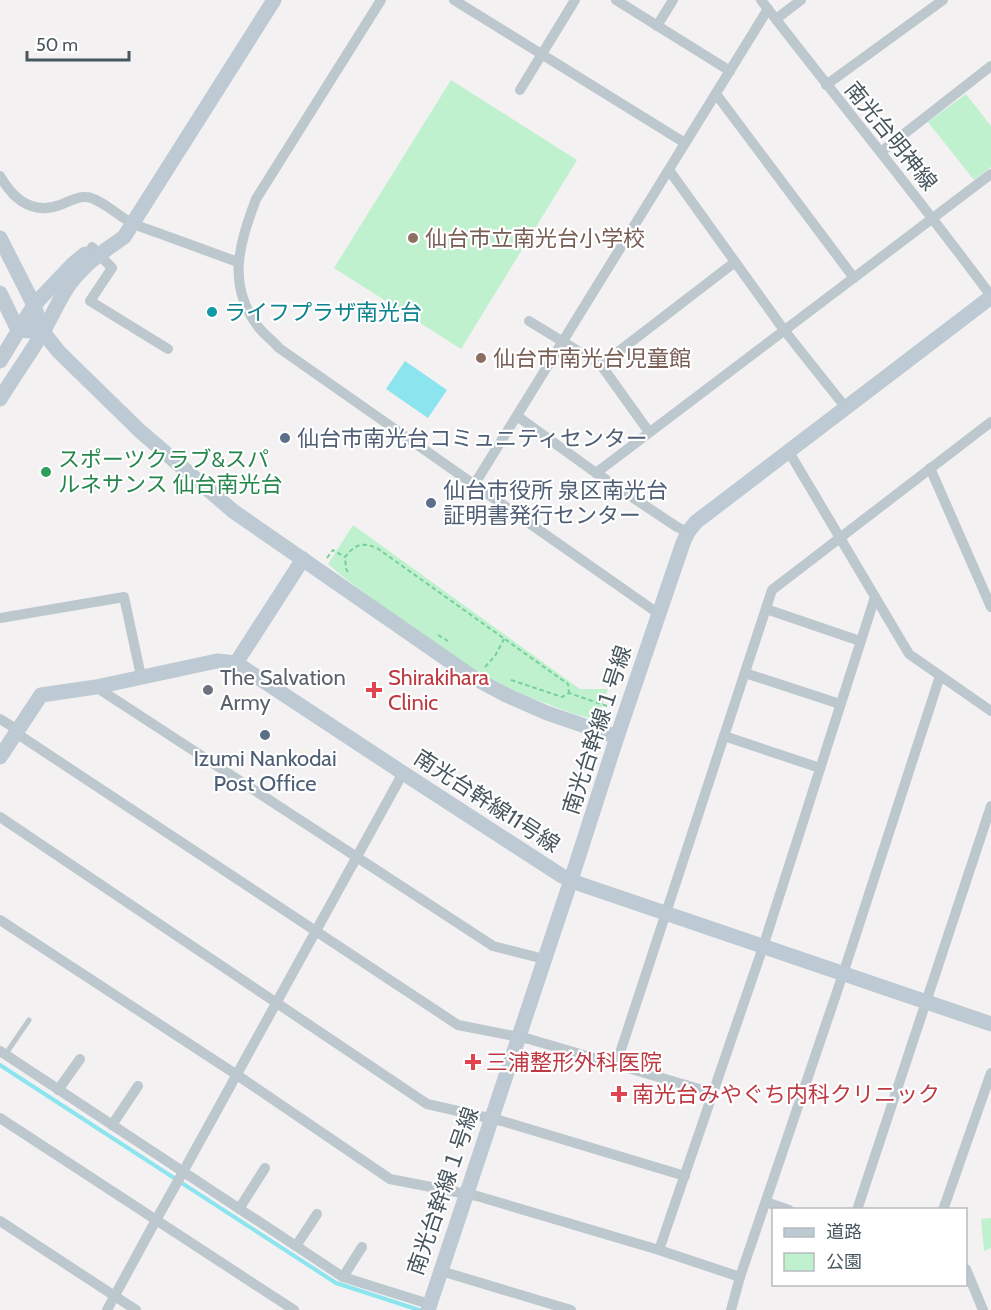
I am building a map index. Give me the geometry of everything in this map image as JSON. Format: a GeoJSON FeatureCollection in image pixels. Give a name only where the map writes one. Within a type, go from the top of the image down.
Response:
{"type":"FeatureCollection","features":[{"type":"Feature","properties":{"kind":"street"},"geometry":{"type":"LineString","coordinates":[[0,361],[34,305],[73,264],[124,237],[274,0]]}},
{"type":"Feature","properties":{"kind":"street"},"geometry":{"type":"LineString","coordinates":[[381,0],[256,199],[244,231],[238,262],[238,284],[246,308],[260,330],[279,348],[659,614]]}},
{"type":"Feature","properties":{"kind":"street"},"geometry":{"type":"LineString","coordinates":[[454,0],[685,143]]}},
{"type":"Feature","properties":{"kind":"street"},"geometry":{"type":"LineString","coordinates":[[520,90],[575,0]]}},
{"type":"Feature","properties":{"kind":"street"},"geometry":{"type":"LineString","coordinates":[[616,0],[730,70]]}},
{"type":"Feature","properties":{"kind":"street"},"geometry":{"type":"LineString","coordinates":[[657,26],[673,0]]}},
{"type":"Feature","properties":{"kind":"street"},"geometry":{"type":"LineString","coordinates":[[776,19],[801,0]]}},
{"type":"Feature","properties":{"kind":"street"},"geometry":{"type":"LineString","coordinates":[[826,85],[943,0]]}},
{"type":"Feature","properties":{"kind":"street"},"geometry":{"type":"LineString","coordinates":[[474,485],[716,94],[764,4]]}},
{"type":"Feature","properties":{"kind":"street","name":"南光台明神線"},"geometry":{"type":"LineString","coordinates":[[764,4],[881,152],[991,297]]}},
{"type":"Feature","properties":{"kind":"street"},"geometry":{"type":"LineString","coordinates":[[881,152],[991,66]]}},
{"type":"Feature","properties":{"kind":"street"},"geometry":{"type":"LineString","coordinates":[[716,94],[854,278]]}},
{"type":"Feature","properties":{"kind":"street"},"geometry":{"type":"LineString","coordinates":[[669,170],[784,330],[846,408]]}},
{"type":"Feature","properties":{"kind":"street"},"geometry":{"type":"LineString","coordinates":[[596,472],[991,174]]}},
{"type":"Feature","properties":{"kind":"street"},"geometry":{"type":"LineString","coordinates":[[0,176],[16,198],[27,204],[39,207],[58,206],[77,198],[94,199],[133,223],[238,262]]}},
{"type":"Feature","properties":{"kind":"street"},"geometry":{"type":"LineString","coordinates":[[0,238],[34,305],[43,332],[59,352],[140,431],[233,511],[474,678],[546,713],[617,737]]}},
{"type":"Feature","properties":{"kind":"street"},"geometry":{"type":"LineString","coordinates":[[0,399],[43,332],[63,294],[96,251]]}},
{"type":"Feature","properties":{"kind":"street"},"geometry":{"type":"LineString","coordinates":[[96,251],[112,268],[90,301],[168,349]]}},
{"type":"Feature","properties":{"kind":"street"},"geometry":{"type":"LineString","coordinates":[[601,365],[735,262]]}},
{"type":"Feature","properties":{"kind":"street"},"geometry":{"type":"LineString","coordinates":[[0,293],[18,330]]}},
{"type":"Feature","properties":{"kind":"street","name":"南光台幹線１号線"},"geometry":{"type":"LineString","coordinates":[[428,1307],[617,737],[688,532],[696,522],[991,297]]}},
{"type":"Feature","properties":{"kind":"street"},"geometry":{"type":"LineString","coordinates":[[529,321],[601,365],[649,432]]}},
{"type":"Feature","properties":{"kind":"street"},"geometry":{"type":"LineString","coordinates":[[18,330],[43,332]]}},
{"type":"Feature","properties":{"kind":"street"},"geometry":{"type":"LineString","coordinates":[[517,416],[677,527],[688,532]]}},
{"type":"Feature","properties":{"kind":"street"},"geometry":{"type":"LineString","coordinates":[[616,1065],[772,590],[991,422]]}},
{"type":"Feature","properties":{"kind":"street"},"geometry":{"type":"LineString","coordinates":[[789,452],[909,654],[989,708]]}},
{"type":"Feature","properties":{"kind":"street"},"geometry":{"type":"LineString","coordinates":[[930,468],[991,608]]}},
{"type":"Feature","properties":{"kind":"street"},"geometry":{"type":"LineString","coordinates":[[0,757],[41,695],[96,687],[217,661],[236,663],[303,559]]}},
{"type":"Feature","properties":{"kind":"street"},"geometry":{"type":"LineString","coordinates":[[0,618],[124,597],[141,676]]}},
{"type":"Feature","properties":{"kind":"street"},"geometry":{"type":"LineString","coordinates":[[659,1250],[763,947],[875,597]]}},
{"type":"Feature","properties":{"kind":"street"},"geometry":{"type":"LineString","coordinates":[[766,609],[860,641]]}},
{"type":"Feature","properties":{"kind":"street","name":"南光台幹線11号線"},"geometry":{"type":"LineString","coordinates":[[236,663],[562,876],[666,914],[991,1024]]}},
{"type":"Feature","properties":{"kind":"street"},"geometry":{"type":"LineString","coordinates":[[745,673],[840,704]]}},
{"type":"Feature","properties":{"kind":"street"},"geometry":{"type":"LineString","coordinates":[[731,1310],[940,676]]}},
{"type":"Feature","properties":{"kind":"street"},"geometry":{"type":"LineString","coordinates":[[96,687],[493,946],[544,959]]}},
{"type":"Feature","properties":{"kind":"street"},"geometry":{"type":"LineString","coordinates":[[0,718],[458,1025],[529,1039],[713,1093]]}},
{"type":"Feature","properties":{"kind":"street"},"geometry":{"type":"LineString","coordinates":[[724,736],[820,768]]}},
{"type":"Feature","properties":{"kind":"street"},"geometry":{"type":"LineString","coordinates":[[107,1310],[403,773]]}},
{"type":"Feature","properties":{"kind":"street"},"geometry":{"type":"LineString","coordinates":[[857,1208],[991,806]]}},
{"type":"Feature","properties":{"kind":"street"},"geometry":{"type":"LineString","coordinates":[[0,817],[428,1104],[492,1118],[685,1176]]}},
{"type":"Feature","properties":{"kind":"street"},"geometry":{"type":"LineString","coordinates":[[0,920],[237,1075],[390,1179],[467,1194],[659,1250],[741,1277]]}},
{"type":"Feature","properties":{"kind":"street"},"geometry":{"type":"LineString","coordinates":[[2,1053],[112,1125],[180,1177],[239,1209],[343,1277],[428,1307]]}},
{"type":"Feature","properties":{"kind":"street"},"geometry":{"type":"LineString","coordinates":[[58,1090],[80,1059]]}},
{"type":"Feature","properties":{"kind":"street"},"geometry":{"type":"LineString","coordinates":[[944,1208],[991,1074]]}},
{"type":"Feature","properties":{"kind":"street"},"geometry":{"type":"LineString","coordinates":[[112,1125],[138,1086]]}},
{"type":"Feature","properties":{"kind":"street"},"geometry":{"type":"LineString","coordinates":[[0,1118],[294,1310]]}},
{"type":"Feature","properties":{"kind":"street"},"geometry":{"type":"LineString","coordinates":[[239,1209],[265,1168]]}},
{"type":"Feature","properties":{"kind":"street"},"geometry":{"type":"LineString","coordinates":[[766,1202],[786,1208]]}},
{"type":"Feature","properties":{"kind":"street"},"geometry":{"type":"LineString","coordinates":[[296,1246],[316,1214]]}},
{"type":"Feature","properties":{"kind":"street"},"geometry":{"type":"LineString","coordinates":[[0,1221],[136,1310]]}},
{"type":"Feature","properties":{"kind":"street"},"geometry":{"type":"LineString","coordinates":[[343,1277],[362,1247]]}},
{"type":"Feature","properties":{"kind":"street"},"geometry":{"type":"LineString","coordinates":[[441,1271],[571,1310]]}},
{"type":"Feature","properties":{"kind":"street"},"geometry":{"type":"LineString","coordinates":[[967,1271],[983,1310]]}},
{"type":"Feature","properties":{"kind":"lane"},"geometry":{"type":"LineString","coordinates":[[2,1053],[29,1020]]}},
{"type":"Feature","properties":{"kind":"path"},"geometry":{"type":"LineString","coordinates":[[350,574],[346,570],[345,557],[351,550],[360,544],[377,548],[568,684],[569,693]]}},
{"type":"Feature","properties":{"kind":"path"},"geometry":{"type":"LineString","coordinates":[[324,564],[333,550],[345,557]]}},
{"type":"Feature","properties":{"kind":"path"},"geometry":{"type":"LineString","coordinates":[[431,634],[440,635],[448,641]]}},
{"type":"Feature","properties":{"kind":"path"},"geometry":{"type":"LineString","coordinates":[[485,667],[495,656],[504,639]]}},
{"type":"Feature","properties":{"kind":"path"},"geometry":{"type":"LineString","coordinates":[[479,663],[491,670]]}},
{"type":"Feature","properties":{"kind":"path"},"geometry":{"type":"LineString","coordinates":[[505,679],[562,697],[569,693],[610,707]]}},
{"type":"Feature","properties":{"kind":"green space"},"geometry":{"type":"Polygon","coordinates":[[[451,80],[577,160],[461,349],[334,268],[451,80]]]}},
{"type":"Feature","properties":{"kind":"green space"},"geometry":{"type":"Polygon","coordinates":[[[966,94],[991,126],[991,167],[974,180],[928,122],[966,94]]]}},
{"type":"Feature","properties":{"kind":"green space"},"geometry":{"type":"Polygon","coordinates":[[[353,525],[580,689],[608,689],[597,720],[574,714],[516,692],[487,678],[429,641],[342,576],[328,564],[353,525]]]}},
{"type":"Feature","properties":{"kind":"green space"},"geometry":{"type":"Polygon","coordinates":[[[991,1218],[991,1248],[984,1251],[981,1219],[991,1218]]]}},
{"type":"Feature","properties":{"kind":"water"},"geometry":{"type":"Polygon","coordinates":[[[405,361],[447,390],[428,418],[386,389],[405,361]]]}},
{"type":"Feature","properties":{"kind":"waterway"},"geometry":{"type":"LineString","coordinates":[[0,1065],[336,1283],[419,1310]]}},
{"type":"Feature","properties":{"kind":"place","name":"仙台市立南光台小学校"},"geometry":{"type":"Point","coordinates":[413,238]}},
{"type":"Feature","properties":{"kind":"place","name":"ライフプラザ南光台"},"geometry":{"type":"Point","coordinates":[212,312]}},
{"type":"Feature","properties":{"kind":"place","name":"仙台市南光台児童館"},"geometry":{"type":"Point","coordinates":[481,358]}},
{"type":"Feature","properties":{"kind":"place","name":"仙台市南光台コミュニティセンター"},"geometry":{"type":"Point","coordinates":[285,438]}},
{"type":"Feature","properties":{"kind":"place","name":"スポーツクラブ&スパ ルネサンス 仙台南光台"},"geometry":{"type":"Point","coordinates":[46,472]}},
{"type":"Feature","properties":{"kind":"place","name":"仙台市役所 泉区南光台 証明書発行センター"},"geometry":{"type":"Point","coordinates":[431,503]}},
{"type":"Feature","properties":{"kind":"place","name":"The Salvation Army"},"geometry":{"type":"Point","coordinates":[208,690]}},
{"type":"Feature","properties":{"kind":"place","name":"Shirakihara Clinic"},"geometry":{"type":"Point","coordinates":[374,690]}},
{"type":"Feature","properties":{"kind":"place","name":"Izumi Nankodai Post Office"},"geometry":{"type":"Point","coordinates":[265,735]}},
{"type":"Feature","properties":{"kind":"place","name":"三浦整形外科医院"},"geometry":{"type":"Point","coordinates":[473,1062]}},
{"type":"Feature","properties":{"kind":"place","name":"南光台みやぐち内科クリニック"},"geometry":{"type":"Point","coordinates":[619,1094]}}]}
